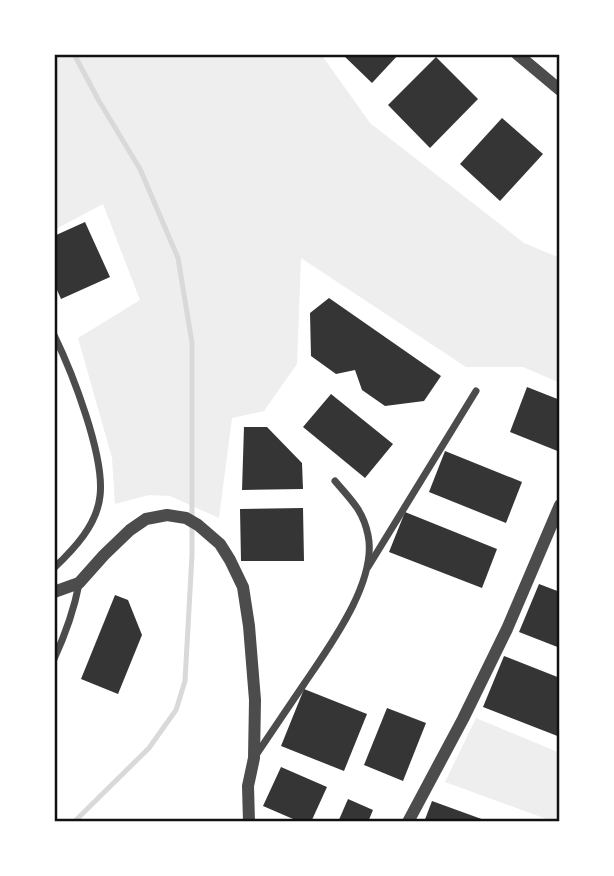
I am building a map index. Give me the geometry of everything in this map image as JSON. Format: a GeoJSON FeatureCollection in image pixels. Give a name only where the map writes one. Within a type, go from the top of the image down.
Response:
{"type":"FeatureCollection","features":[{"type":"Feature","properties":{"kind":"street"},"geometry":{"type":"LineString","coordinates":[[517,54],[560,90]]}},
{"type":"Feature","properties":{"kind":"street"},"geometry":{"type":"LineString","coordinates":[[54,335],[74,384],[100,470],[100,497],[93,520],[73,549],[54,568]]}},
{"type":"Feature","properties":{"kind":"street"},"geometry":{"type":"LineString","coordinates":[[254,758],[327,650],[351,610],[368,568],[476,391]]}},
{"type":"Feature","properties":{"kind":"street"},"geometry":{"type":"LineString","coordinates":[[335,481],[362,512],[369,537],[368,568]]}},
{"type":"Feature","properties":{"kind":"street"},"geometry":{"type":"LineString","coordinates":[[408,822],[463,719],[501,640],[560,505]]}},
{"type":"Feature","properties":{"kind":"street"},"geometry":{"type":"LineString","coordinates":[[54,659],[79,583],[130,530],[146,519],[167,515],[186,518],[198,525],[220,544],[243,587],[254,687],[254,758],[248,786],[249,822]]}},
{"type":"Feature","properties":{"kind":"street"},"geometry":{"type":"LineString","coordinates":[[54,592],[79,583]]}},
{"type":"Feature","properties":{"kind":"shaded area"},"geometry":{"type":"Polygon","coordinates":[[[54,54],[321,54],[370,123],[524,243],[560,258],[560,383],[523,367],[466,367],[301,258],[297,364],[264,411],[232,418],[219,518],[170,496],[149,495],[115,504],[112,458],[78,338],[140,300],[103,204],[54,230],[54,54]]]}},
{"type":"Feature","properties":{"kind":"shaded area"},"geometry":{"type":"Polygon","coordinates":[[[476,718],[560,753],[560,822],[445,782],[476,718]]]}},
{"type":"Feature","properties":{"kind":"building"},"geometry":{"type":"Polygon","coordinates":[[[342,54],[399,54],[372,83],[342,54]]]}},
{"type":"Feature","properties":{"kind":"building"},"geometry":{"type":"Polygon","coordinates":[[[436,57],[478,99],[430,148],[388,105],[436,57]]]}},
{"type":"Feature","properties":{"kind":"building"},"geometry":{"type":"Polygon","coordinates":[[[502,118],[543,154],[500,201],[460,164],[502,118]]]}},
{"type":"Feature","properties":{"kind":"building"},"geometry":{"type":"Polygon","coordinates":[[[85,222],[110,277],[61,299],[54,283],[54,236],[85,222]]]}},
{"type":"Feature","properties":{"kind":"building"},"geometry":{"type":"Polygon","coordinates":[[[329,298],[441,376],[424,401],[385,406],[362,390],[355,370],[336,374],[311,356],[310,313],[329,298]]]}},
{"type":"Feature","properties":{"kind":"building"},"geometry":{"type":"Polygon","coordinates":[[[527,387],[560,400],[560,452],[510,432],[527,387]]]}},
{"type":"Feature","properties":{"kind":"building"},"geometry":{"type":"Polygon","coordinates":[[[331,394],[393,444],[365,478],[303,427],[331,394]]]}},
{"type":"Feature","properties":{"kind":"building"},"geometry":{"type":"Polygon","coordinates":[[[244,427],[267,427],[302,463],[303,489],[242,490],[244,427]]]}},
{"type":"Feature","properties":{"kind":"building"},"geometry":{"type":"Polygon","coordinates":[[[445,451],[522,482],[506,523],[429,492],[445,451]]]}},
{"type":"Feature","properties":{"kind":"building"},"geometry":{"type":"Polygon","coordinates":[[[303,508],[304,561],[241,561],[240,509],[303,508]]]}},
{"type":"Feature","properties":{"kind":"building"},"geometry":{"type":"Polygon","coordinates":[[[405,512],[497,549],[482,588],[389,552],[405,512]]]}},
{"type":"Feature","properties":{"kind":"building"},"geometry":{"type":"Polygon","coordinates":[[[539,584],[560,592],[560,648],[519,632],[539,584]]]}},
{"type":"Feature","properties":{"kind":"building"},"geometry":{"type":"Polygon","coordinates":[[[115,595],[128,600],[142,635],[118,694],[81,679],[115,595]]]}},
{"type":"Feature","properties":{"kind":"building"},"geometry":{"type":"Polygon","coordinates":[[[504,656],[560,678],[560,737],[483,707],[504,656]]]}},
{"type":"Feature","properties":{"kind":"building"},"geometry":{"type":"Polygon","coordinates":[[[304,689],[367,714],[344,771],[281,746],[304,689]]]}},
{"type":"Feature","properties":{"kind":"building"},"geometry":{"type":"Polygon","coordinates":[[[387,708],[426,723],[403,781],[364,765],[387,708]]]}},
{"type":"Feature","properties":{"kind":"building"},"geometry":{"type":"Polygon","coordinates":[[[281,767],[327,787],[311,822],[300,822],[263,806],[281,767]]]}},
{"type":"Feature","properties":{"kind":"building"},"geometry":{"type":"Polygon","coordinates":[[[348,799],[373,810],[368,822],[338,822],[348,799]]]}},
{"type":"Feature","properties":{"kind":"building"},"geometry":{"type":"Polygon","coordinates":[[[432,801],[487,821],[424,822],[432,801]]]}},
{"type":"Feature","properties":{"kind":"waterway"},"geometry":{"type":"LineString","coordinates":[[74,54],[140,169],[178,258],[192,343],[192,555],[185,681],[176,710],[149,748],[74,822]]}}]}
